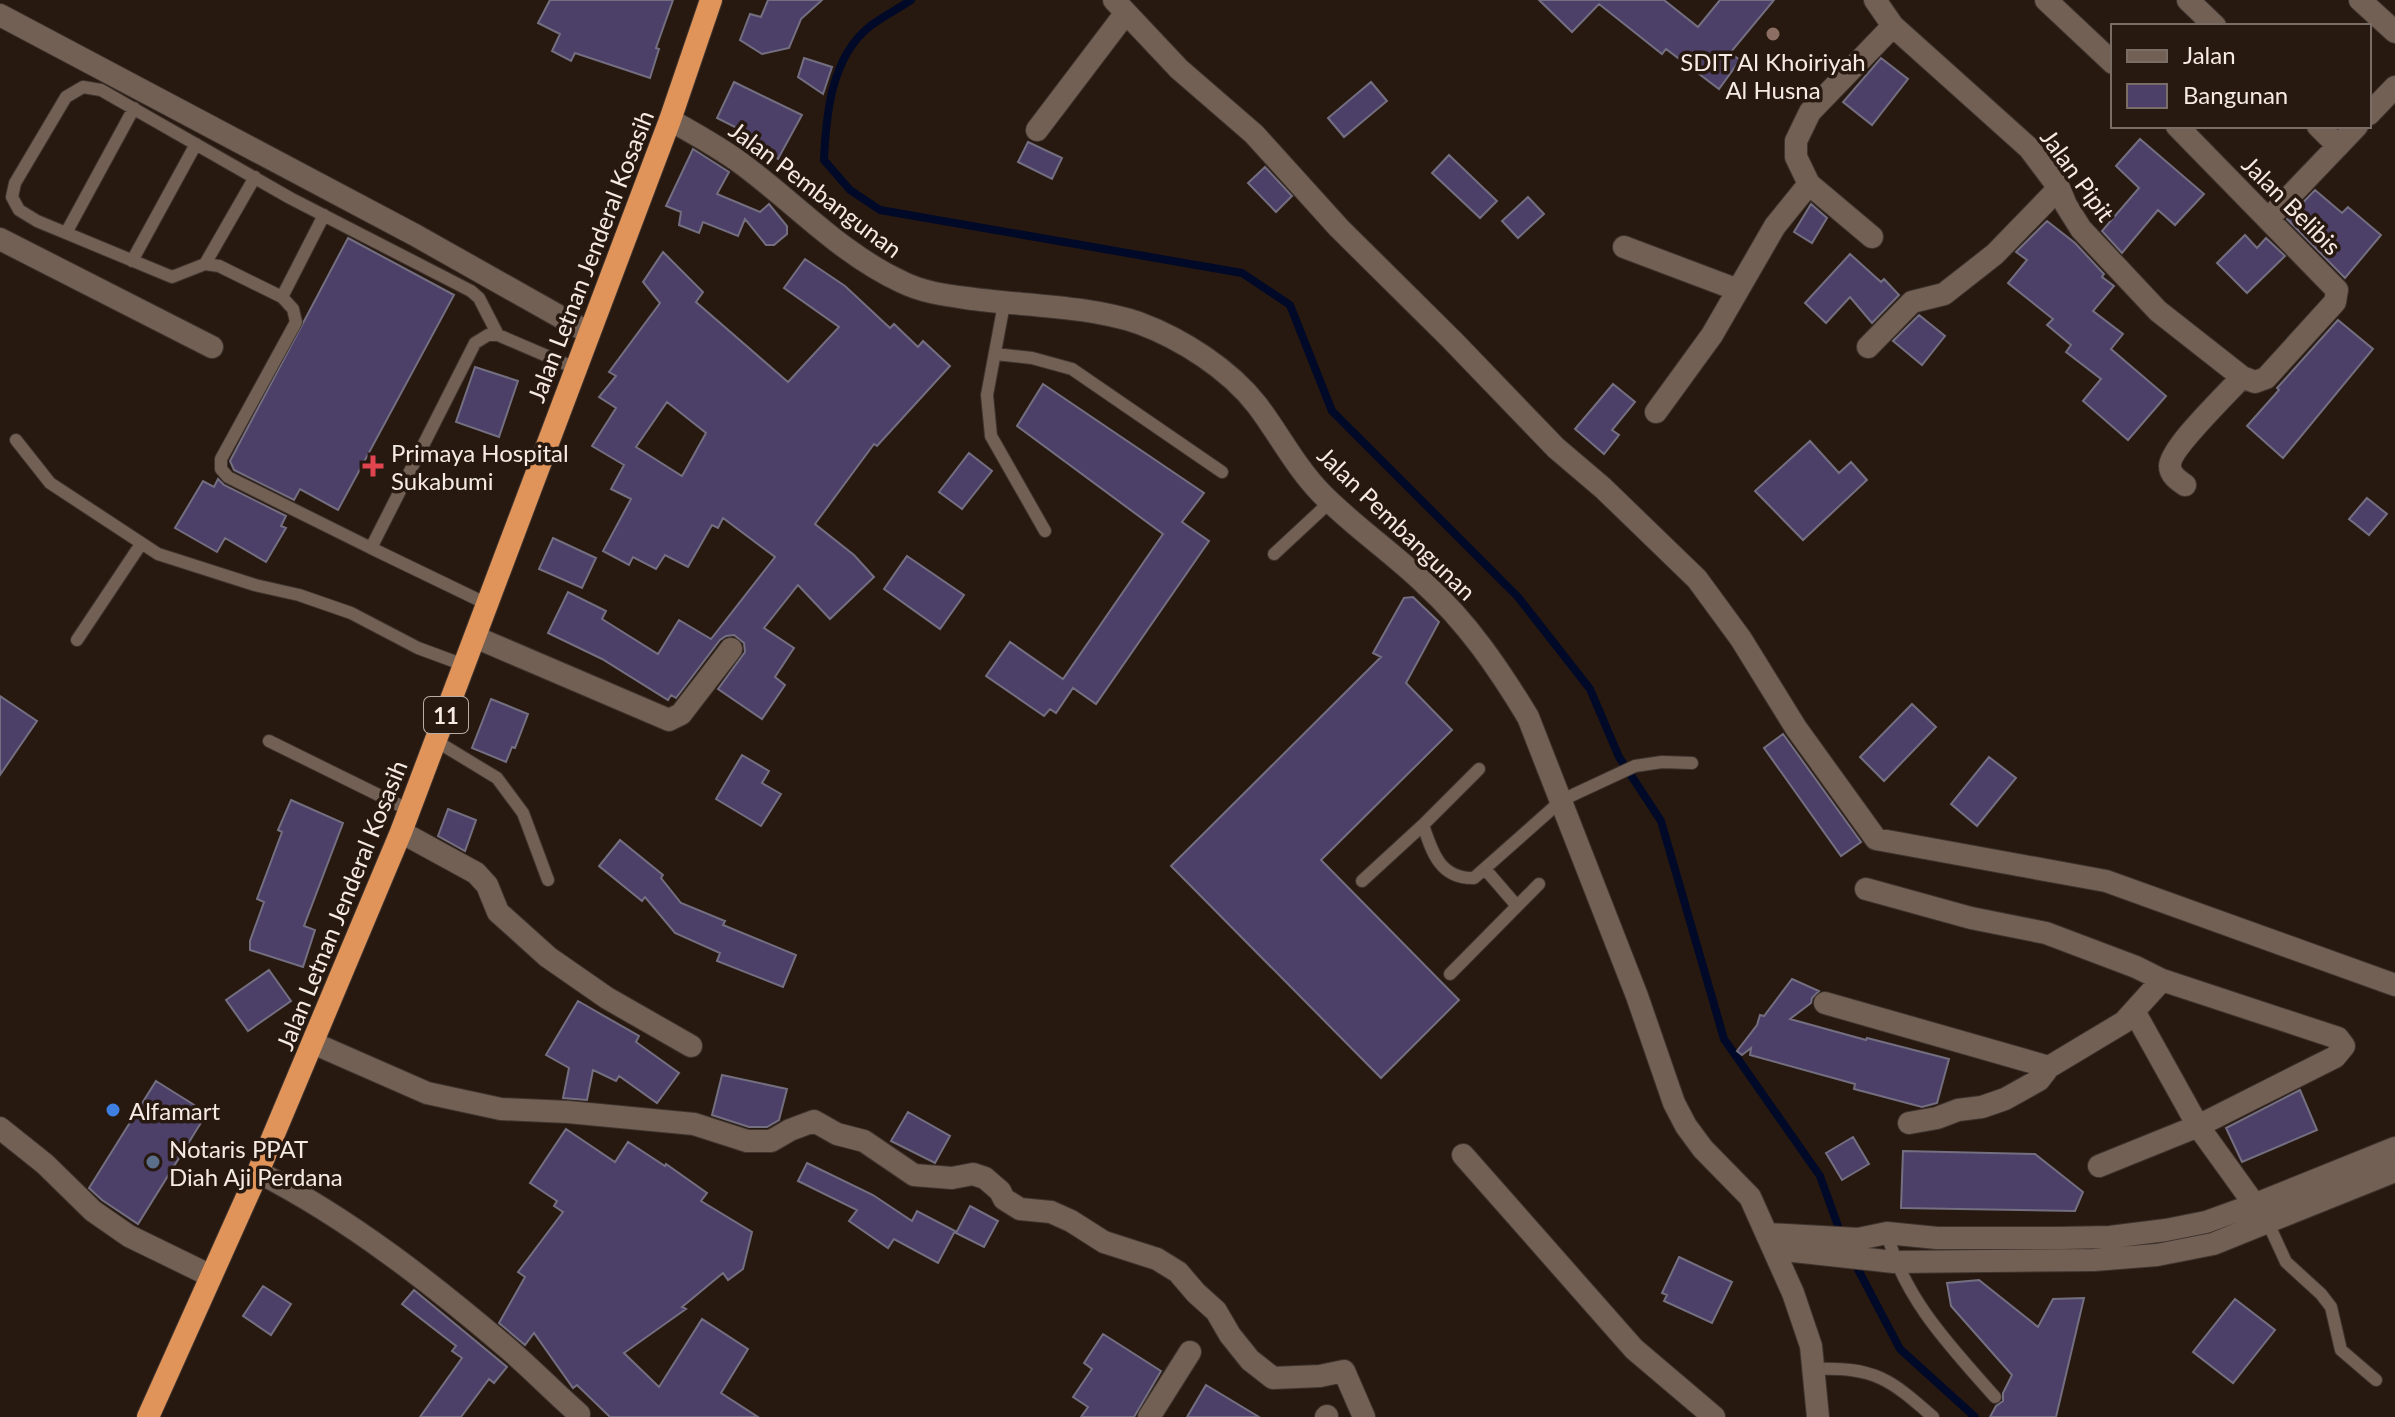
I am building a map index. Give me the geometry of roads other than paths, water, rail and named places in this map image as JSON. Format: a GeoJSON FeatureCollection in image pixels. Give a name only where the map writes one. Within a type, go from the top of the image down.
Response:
{"type":"FeatureCollection","features":[{"type":"Feature","properties":{"kind":"highway","name":"Jalan Letnan Jenderal Kosasih"},"geometry":{"type":"LineString","coordinates":[[148,1417],[258,1172],[401,832],[670,120],[711,0]]}},
{"type":"Feature","properties":{"kind":"street","name":"Jalan Pipit"},"geometry":{"type":"LineString","coordinates":[[1875,0],[1893,26],[2029,148],[2059,188],[2081,229],[2158,311],[2242,377]]}},
{"type":"Feature","properties":{"kind":"street"},"geometry":{"type":"LineString","coordinates":[[2046,0],[2111,61]]}},
{"type":"Feature","properties":{"kind":"street"},"geometry":{"type":"LineString","coordinates":[[2188,0],[2213,24]]}},
{"type":"Feature","properties":{"kind":"street"},"geometry":{"type":"LineString","coordinates":[[2360,0],[2395,32]]}},
{"type":"Feature","properties":{"kind":"street"},"geometry":{"type":"LineString","coordinates":[[1037,130],[1120,7],[1179,69],[1254,134],[1339,228],[1556,448],[1603,488],[1697,579],[1741,639],[1796,728],[1876,839],[2106,881],[2395,985]]}},
{"type":"Feature","properties":{"kind":"street"},"geometry":{"type":"LineString","coordinates":[[0,15],[415,235],[589,333]]}},
{"type":"Feature","properties":{"kind":"street"},"geometry":{"type":"LineString","coordinates":[[1872,237],[1809,184],[1796,157],[1796,141],[1810,112],[1893,26]]}},
{"type":"Feature","properties":{"kind":"street"},"geometry":{"type":"LineString","coordinates":[[2371,112],[2395,87]]}},
{"type":"Feature","properties":{"kind":"street","name":"Jalan Pembangunan"},"geometry":{"type":"LineString","coordinates":[[670,120],[711,142],[744,165],[829,236],[905,284],[938,294],[1117,318],[1139,323],[1184,345],[1235,381],[1256,404],[1302,472],[1330,502],[1427,585],[1467,627],[1528,717],[1637,996],[1674,1103],[1703,1149],[1750,1197],[1771,1242],[1806,1327],[1815,1369],[1818,1417]]}},
{"type":"Feature","properties":{"kind":"street","name":"Jalan Belibis"},"geometry":{"type":"LineString","coordinates":[[2179,128],[2329,278],[2337,290],[2337,296],[2266,378],[2255,382],[2242,377]]}},
{"type":"Feature","properties":{"kind":"street"},"geometry":{"type":"LineString","coordinates":[[2320,128],[2338,146]]}},
{"type":"Feature","properties":{"kind":"street"},"geometry":{"type":"LineString","coordinates":[[2269,218],[2355,128]]}},
{"type":"Feature","properties":{"kind":"street"},"geometry":{"type":"LineString","coordinates":[[1656,412],[1712,335],[1775,226],[1809,184]]}},
{"type":"Feature","properties":{"kind":"street"},"geometry":{"type":"LineString","coordinates":[[1868,347],[1912,302],[1944,294],[1995,254],[2059,188]]}},
{"type":"Feature","properties":{"kind":"street"},"geometry":{"type":"LineString","coordinates":[[0,239],[212,347]]}},
{"type":"Feature","properties":{"kind":"street"},"geometry":{"type":"LineString","coordinates":[[1624,247],[1738,290]]}},
{"type":"Feature","properties":{"kind":"street"},"geometry":{"type":"LineString","coordinates":[[2185,485],[2169,469],[2173,452],[2242,377]]}},
{"type":"Feature","properties":{"kind":"street"},"geometry":{"type":"LineString","coordinates":[[475,637],[669,720],[681,714],[731,649]]}},
{"type":"Feature","properties":{"kind":"street"},"geometry":{"type":"LineString","coordinates":[[401,832],[476,873],[487,885],[498,912],[560,965],[607,998],[691,1046]]}},
{"type":"Feature","properties":{"kind":"street"},"geometry":{"type":"LineString","coordinates":[[1866,889],[1971,918],[2046,933],[2162,980],[2338,1038],[2344,1046],[2335,1057],[2198,1126],[2099,1166]]}},
{"type":"Feature","properties":{"kind":"street"},"geometry":{"type":"LineString","coordinates":[[1909,1123],[1982,1107],[2005,1099],[2039,1080],[2049,1067],[2124,1022],[2162,980]]}},
{"type":"Feature","properties":{"kind":"street"},"geometry":{"type":"LineString","coordinates":[[1825,1003],[2049,1067]]}},
{"type":"Feature","properties":{"kind":"street"},"geometry":{"type":"LineString","coordinates":[[2134,1011],[2198,1126],[2262,1214]]}},
{"type":"Feature","properties":{"kind":"street"},"geometry":{"type":"LineString","coordinates":[[313,1043],[427,1093],[501,1109],[694,1124],[747,1141],[771,1141],[814,1121],[837,1134],[864,1141],[914,1175],[952,1178],[973,1174],[985,1178],[1000,1191],[1004,1199],[1020,1209],[1051,1212],[1104,1242],[1157,1259],[1178,1272],[1216,1311],[1250,1360],[1273,1378],[1320,1376],[1344,1371],[1364,1417]]}},
{"type":"Feature","properties":{"kind":"street"},"geometry":{"type":"LineString","coordinates":[[0,1128],[129,1236],[211,1276]]}},
{"type":"Feature","properties":{"kind":"street"},"geometry":{"type":"LineString","coordinates":[[1771,1242],[1859,1248],[1894,1262],[2126,1259],[2192,1250],[2395,1148]]}},
{"type":"Feature","properties":{"kind":"street"},"geometry":{"type":"LineString","coordinates":[[1463,1155],[1634,1349],[1714,1417]]}},
{"type":"Feature","properties":{"kind":"street"},"geometry":{"type":"LineString","coordinates":[[1859,1248],[1887,1233],[1937,1238],[2110,1237],[2189,1226],[2262,1214],[2395,1171]]}},
{"type":"Feature","properties":{"kind":"street"},"geometry":{"type":"LineString","coordinates":[[258,1172],[311,1199],[425,1281],[513,1353],[579,1414]]}},
{"type":"Feature","properties":{"kind":"street"},"geometry":{"type":"LineString","coordinates":[[1149,1417],[1190,1352]]}},
{"type":"Feature","properties":{"kind":"lane"},"geometry":{"type":"LineString","coordinates":[[487,604],[228,477],[221,469],[221,459],[296,322],[293,309],[282,297],[231,271],[205,264],[172,277],[66,233],[19,210],[12,197],[15,183],[66,97],[83,87],[101,90],[324,215],[471,291],[479,298],[498,335]]}},
{"type":"Feature","properties":{"kind":"lane"},"geometry":{"type":"LineString","coordinates":[[66,233],[134,108]]}},
{"type":"Feature","properties":{"kind":"lane"},"geometry":{"type":"LineString","coordinates":[[132,261],[196,144]]}},
{"type":"Feature","properties":{"kind":"lane"},"geometry":{"type":"LineString","coordinates":[[205,264],[255,177]]}},
{"type":"Feature","properties":{"kind":"lane"},"geometry":{"type":"LineString","coordinates":[[282,297],[324,215]]}},
{"type":"Feature","properties":{"kind":"lane"},"geometry":{"type":"LineString","coordinates":[[1004,304],[987,395],[991,436],[1045,531]]}},
{"type":"Feature","properties":{"kind":"lane"},"geometry":{"type":"LineString","coordinates":[[371,548],[475,343],[488,335],[498,335],[575,368]]}},
{"type":"Feature","properties":{"kind":"lane"},"geometry":{"type":"LineString","coordinates":[[996,354],[1032,358],[1072,369],[1222,472]]}},
{"type":"Feature","properties":{"kind":"lane"},"geometry":{"type":"LineString","coordinates":[[16,440],[50,483],[141,544],[199,569],[299,595],[351,613],[418,648],[464,665]]}},
{"type":"Feature","properties":{"kind":"lane"},"geometry":{"type":"LineString","coordinates":[[1274,554],[1330,502]]}},
{"type":"Feature","properties":{"kind":"lane"},"geometry":{"type":"LineString","coordinates":[[77,640],[141,544]]}},
{"type":"Feature","properties":{"kind":"lane"},"geometry":{"type":"LineString","coordinates":[[269,741],[409,810]]}},
{"type":"Feature","properties":{"kind":"lane"},"geometry":{"type":"LineString","coordinates":[[436,741],[497,778],[523,813],[548,880]]}},
{"type":"Feature","properties":{"kind":"lane"},"geometry":{"type":"LineString","coordinates":[[1423,825],[1431,848],[1445,870],[1461,878],[1474,878],[1562,800],[1635,766],[1662,762],[1692,763]]}},
{"type":"Feature","properties":{"kind":"lane"},"geometry":{"type":"LineString","coordinates":[[1362,881],[1479,769]]}},
{"type":"Feature","properties":{"kind":"lane"},"geometry":{"type":"LineString","coordinates":[[1485,869],[1517,906]]}},
{"type":"Feature","properties":{"kind":"lane"},"geometry":{"type":"LineString","coordinates":[[1450,974],[1539,884]]}},
{"type":"Feature","properties":{"kind":"lane"},"geometry":{"type":"LineString","coordinates":[[2262,1214],[2286,1262],[2331,1307],[2341,1350],[2376,1380]]}},
{"type":"Feature","properties":{"kind":"lane"},"geometry":{"type":"LineString","coordinates":[[1887,1233],[1894,1262],[1924,1314],[1995,1397]]}},
{"type":"Feature","properties":{"kind":"lane"},"geometry":{"type":"LineString","coordinates":[[1815,1369],[1849,1368],[1889,1380],[1933,1417]]}},
{"type":"Feature","properties":{"kind":"waterway"},"geometry":{"type":"LineString","coordinates":[[911,0],[869,27],[846,55],[829,106],[824,160],[850,190],[880,210],[1242,273],[1290,305],[1332,411],[1518,597],[1590,689],[1619,757],[1661,821],[1724,1039],[1820,1176],[1842,1237]]}},
{"type":"Feature","properties":{"kind":"waterway"},"geometry":{"type":"LineString","coordinates":[[1853,1260],[1900,1349],[1975,1417]]}},
{"type":"Feature","properties":{"kind":"place","name":"SDIT Al Khoiriyah Al Husna"},"geometry":{"type":"Point","coordinates":[1773,34]}},
{"type":"Feature","properties":{"kind":"place","name":"Primaya Hospital Sukabumi"},"geometry":{"type":"Point","coordinates":[373,466]}},
{"type":"Feature","properties":{"kind":"place","name":"Alfamart"},"geometry":{"type":"Point","coordinates":[113,1110]}},
{"type":"Feature","properties":{"kind":"place","name":"Notaris PPAT Diah Aji Perdana"},"geometry":{"type":"Point","coordinates":[153,1162]}}]}
